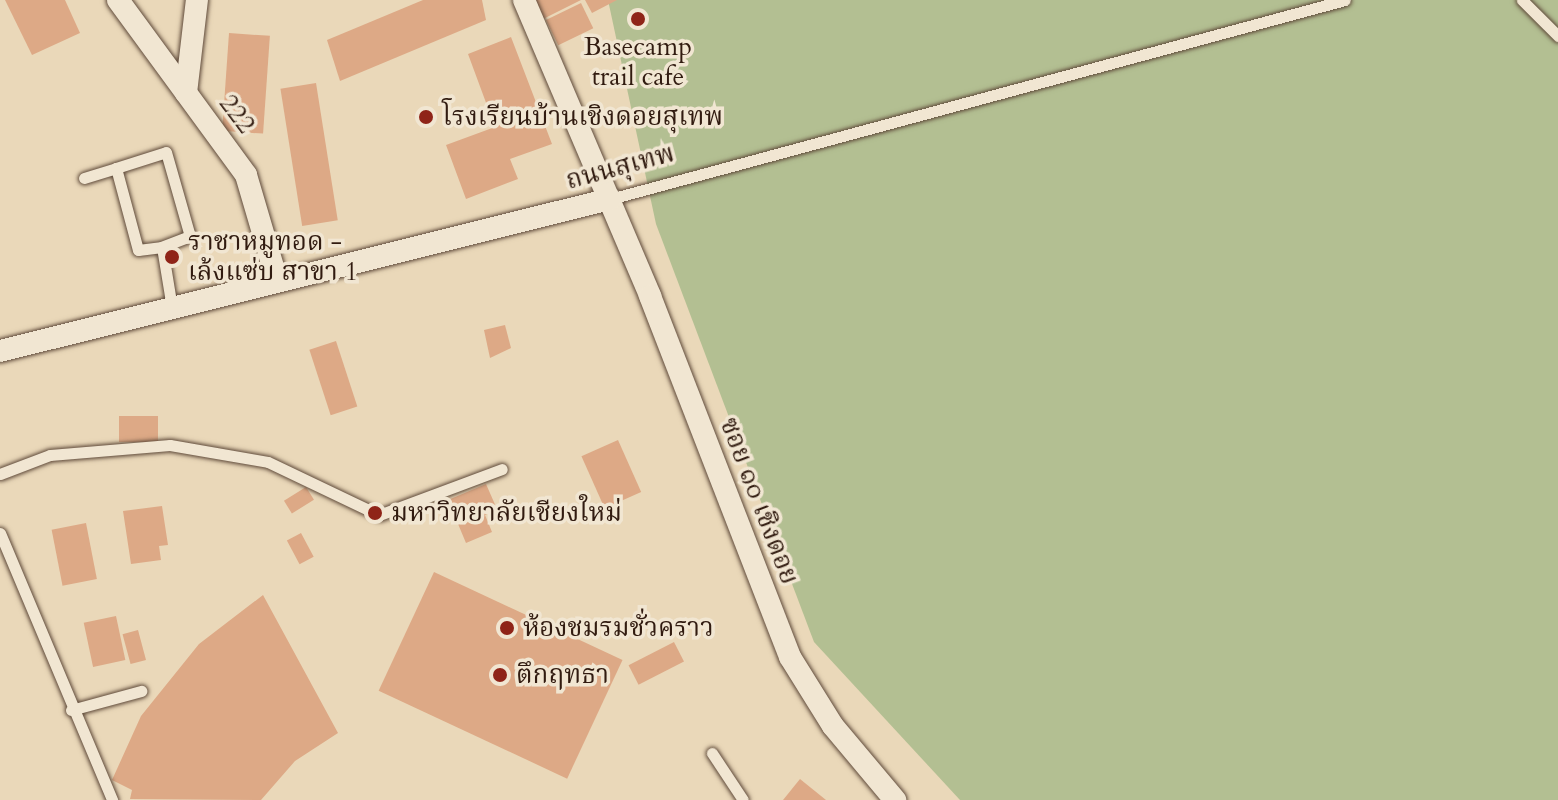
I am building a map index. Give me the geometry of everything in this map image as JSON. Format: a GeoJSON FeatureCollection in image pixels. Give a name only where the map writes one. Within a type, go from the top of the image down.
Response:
{"type":"FeatureCollection","features":[{"type":"Feature","properties":{"kind":"street","name":"222"},"geometry":{"type":"LineString","coordinates":[[118,0],[246,175],[277,280]]}},
{"type":"Feature","properties":{"kind":"street"},"geometry":{"type":"LineString","coordinates":[[186,93],[197,0]]}},
{"type":"Feature","properties":{"kind":"street","name":"ซอย ๑๐ เชิงดอย"},"geometry":{"type":"LineString","coordinates":[[524,0],[610,199],[790,657],[833,726],[895,800]]}},
{"type":"Feature","properties":{"kind":"street","name":"ถนนสุเทพ"},"geometry":{"type":"LineString","coordinates":[[0,351],[610,199]]}},
{"type":"Feature","properties":{"kind":"lane","name":"ถนนสุเทพ"},"geometry":{"type":"LineString","coordinates":[[610,199],[1345,0]]}},
{"type":"Feature","properties":{"kind":"lane"},"geometry":{"type":"LineString","coordinates":[[1522,0],[1558,36]]}},
{"type":"Feature","properties":{"kind":"lane"},"geometry":{"type":"LineString","coordinates":[[84,178],[166,152],[190,236],[162,247],[138,250],[116,168]]}},
{"type":"Feature","properties":{"kind":"lane"},"geometry":{"type":"LineString","coordinates":[[162,247],[172,308]]}},
{"type":"Feature","properties":{"kind":"lane"},"geometry":{"type":"LineString","coordinates":[[0,474],[50,455],[170,445],[268,462],[337,490],[379,515],[502,469]]}},
{"type":"Feature","properties":{"kind":"lane"},"geometry":{"type":"LineString","coordinates":[[0,533],[71,710],[112,800]]}},
{"type":"Feature","properties":{"kind":"lane"},"geometry":{"type":"LineString","coordinates":[[71,710],[141,691]]}},
{"type":"Feature","properties":{"kind":"lane"},"geometry":{"type":"LineString","coordinates":[[712,753],[743,800]]}},
{"type":"Feature","properties":{"kind":"green space"},"geometry":{"type":"Polygon","coordinates":[[[608,0],[1558,0],[1558,800],[960,800],[814,642],[656,224],[608,0]]]}},
{"type":"Feature","properties":{"kind":"building"},"geometry":{"type":"Polygon","coordinates":[[[5,0],[65,0],[80,33],[32,55],[5,0]]]}},
{"type":"Feature","properties":{"kind":"building"},"geometry":{"type":"Polygon","coordinates":[[[423,0],[482,0],[486,20],[340,81],[327,40],[423,0]]]}},
{"type":"Feature","properties":{"kind":"building"},"geometry":{"type":"Polygon","coordinates":[[[533,0],[581,0],[543,19],[533,0]]]}},
{"type":"Feature","properties":{"kind":"building"},"geometry":{"type":"Polygon","coordinates":[[[585,0],[617,0],[592,13],[585,0]]]}},
{"type":"Feature","properties":{"kind":"building"},"geometry":{"type":"Polygon","coordinates":[[[581,3],[593,28],[558,45],[546,20],[581,3]]]}},
{"type":"Feature","properties":{"kind":"building"},"geometry":{"type":"Polygon","coordinates":[[[229,33],[270,36],[263,134],[222,131],[229,33]]]}},
{"type":"Feature","properties":{"kind":"building"},"geometry":{"type":"Polygon","coordinates":[[[511,37],[552,144],[510,159],[518,179],[466,199],[446,145],[495,127],[468,54],[511,37]]]}},
{"type":"Feature","properties":{"kind":"building"},"geometry":{"type":"Polygon","coordinates":[[[316,83],[338,220],[302,226],[280,89],[316,83]]]}},
{"type":"Feature","properties":{"kind":"building"},"geometry":{"type":"Polygon","coordinates":[[[505,325],[511,348],[490,358],[484,330],[505,325]]]}},
{"type":"Feature","properties":{"kind":"building"},"geometry":{"type":"Polygon","coordinates":[[[336,341],[357,407],[331,415],[309,350],[336,341]]]}},
{"type":"Feature","properties":{"kind":"building"},"geometry":{"type":"Polygon","coordinates":[[[119,416],[158,416],[158,442],[119,442],[119,416]]]}},
{"type":"Feature","properties":{"kind":"building"},"geometry":{"type":"Polygon","coordinates":[[[618,440],[641,492],[605,508],[581,456],[618,440]]]}},
{"type":"Feature","properties":{"kind":"building"},"geometry":{"type":"Polygon","coordinates":[[[486,484],[497,509],[485,515],[492,532],[466,543],[448,500],[486,484]]]}},
{"type":"Feature","properties":{"kind":"building"},"geometry":{"type":"Polygon","coordinates":[[[306,487],[314,500],[292,513],[284,501],[306,487]]]}},
{"type":"Feature","properties":{"kind":"building"},"geometry":{"type":"Polygon","coordinates":[[[162,506],[168,545],[159,546],[161,560],[131,564],[123,511],[162,506]]]}},
{"type":"Feature","properties":{"kind":"building"},"geometry":{"type":"Polygon","coordinates":[[[86,523],[97,579],[63,586],[52,530],[86,523]]]}},
{"type":"Feature","properties":{"kind":"building"},"geometry":{"type":"Polygon","coordinates":[[[301,533],[314,557],[300,564],[287,541],[301,533]]]}},
{"type":"Feature","properties":{"kind":"building","name":"ตึกฤทธา"},"geometry":{"type":"Polygon","coordinates":[[[434,572],[623,660],[567,779],[379,691],[434,572]]]}},
{"type":"Feature","properties":{"kind":"building"},"geometry":{"type":"Polygon","coordinates":[[[263,595],[338,733],[295,761],[261,800],[130,799],[132,790],[112,780],[141,716],[199,644],[263,595]]]}},
{"type":"Feature","properties":{"kind":"building"},"geometry":{"type":"Polygon","coordinates":[[[116,616],[125,660],[93,667],[84,623],[116,616]]]}},
{"type":"Feature","properties":{"kind":"building"},"geometry":{"type":"Polygon","coordinates":[[[138,630],[146,660],[131,664],[123,634],[138,630]]]}},
{"type":"Feature","properties":{"kind":"building"},"geometry":{"type":"Polygon","coordinates":[[[674,642],[684,662],[639,685],[629,665],[674,642]]]}},
{"type":"Feature","properties":{"kind":"building"},"geometry":{"type":"Polygon","coordinates":[[[800,779],[826,800],[783,800],[800,779]]]}},
{"type":"Feature","properties":{"kind":"place","name":"Basecamp trail cafe"},"geometry":{"type":"Point","coordinates":[638,19]}},
{"type":"Feature","properties":{"kind":"place","name":"โรงเรียนบ้านเชิงดอยสุเทพ"},"geometry":{"type":"Point","coordinates":[426,117]}},
{"type":"Feature","properties":{"kind":"place","name":"ราชาหมูทอด - เล้งแซ่บ สาขา 1"},"geometry":{"type":"Point","coordinates":[172,257]}},
{"type":"Feature","properties":{"kind":"place","name":"มหาวิทยาลัยเชียงใหม่"},"geometry":{"type":"Point","coordinates":[375,513]}},
{"type":"Feature","properties":{"kind":"place","name":"ห้องชมรมชั่วคราว"},"geometry":{"type":"Point","coordinates":[507,628]}},
{"type":"Feature","properties":{"kind":"place","name":"ตึกฤทธา"},"geometry":{"type":"Point","coordinates":[500,675]}}]}
